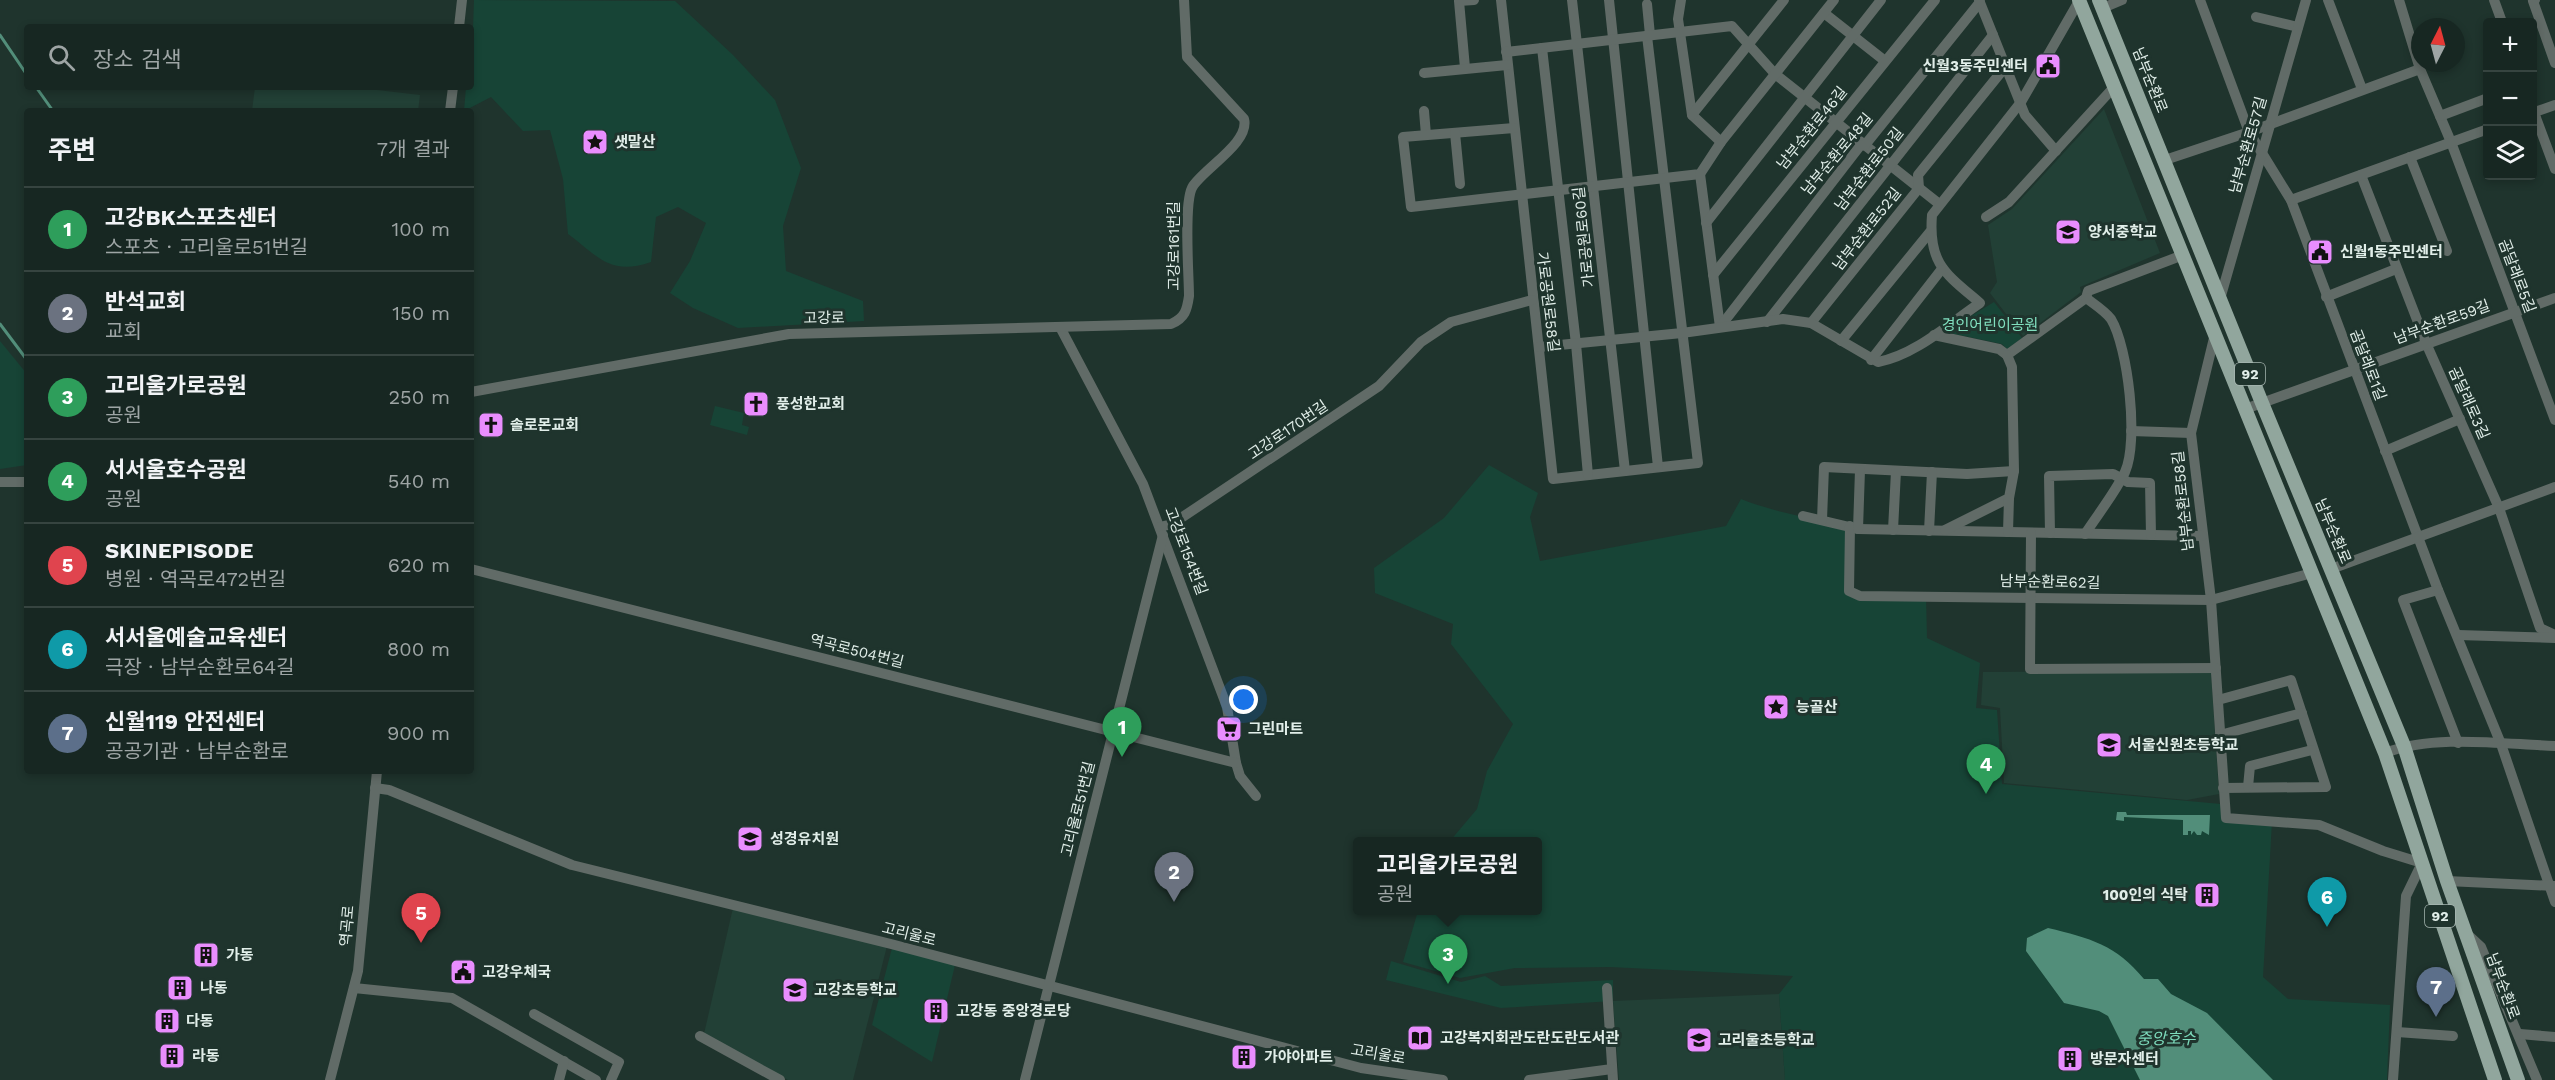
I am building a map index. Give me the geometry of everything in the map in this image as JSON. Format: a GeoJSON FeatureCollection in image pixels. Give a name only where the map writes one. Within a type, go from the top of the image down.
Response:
{"type":"FeatureCollection","features":[{"type":"Feature","properties":{"kind":"main road","name":"92"},"geometry":{"type":"LineString","coordinates":[[2079,0],[2385,753],[2494,1080]]}},
{"type":"Feature","properties":{"kind":"main road","name":"남부순환로"},"geometry":{"type":"LineString","coordinates":[[2101,4],[2404,746],[2447,881],[2518,1080]]}},
{"type":"Feature","properties":{"kind":"main road"},"geometry":{"type":"LineString","coordinates":[[2406,816],[2408,808],[2417,808],[2428,843],[2438,851]]}},
{"type":"Feature","properties":{"kind":"main road"},"geometry":{"type":"LineString","coordinates":[[2508,1047],[2523,1080]]}},
{"type":"Feature","properties":{"kind":"street"},"geometry":{"type":"LineString","coordinates":[[459,24],[462,0]]}},
{"type":"Feature","properties":{"kind":"street","name":"고강로161번길"},"geometry":{"type":"LineString","coordinates":[[1181,320],[1186,312],[1189,296],[1189,192],[1199,178],[1242,137],[1246,126],[1244,119],[1187,57],[1184,0]]}},
{"type":"Feature","properties":{"kind":"street"},"geometry":{"type":"LineString","coordinates":[[1465,68],[1459,1],[1474,0]]}},
{"type":"Feature","properties":{"kind":"street","name":"가로공원로58길"},"geometry":{"type":"LineString","coordinates":[[1501,0],[1553,479],[1588,475]]}},
{"type":"Feature","properties":{"kind":"street","name":"가로공원로60길"},"geometry":{"type":"LineString","coordinates":[[1572,0],[1625,471]]}},
{"type":"Feature","properties":{"kind":"street"},"geometry":{"type":"LineString","coordinates":[[1609,0],[1658,467]]}},
{"type":"Feature","properties":{"kind":"street"},"geometry":{"type":"LineString","coordinates":[[1681,0],[1678,19],[1679,32],[1692,115],[1721,142]]}},
{"type":"Feature","properties":{"kind":"street"},"geometry":{"type":"LineString","coordinates":[[1692,115],[1784,0]]}},
{"type":"Feature","properties":{"kind":"street"},"geometry":{"type":"LineString","coordinates":[[1720,327],[1700,174],[1721,142],[1834,0]]}},
{"type":"Feature","properties":{"kind":"street"},"geometry":{"type":"LineString","coordinates":[[1706,223],[1881,0]]}},
{"type":"Feature","properties":{"kind":"street","name":"남부순환로46길"},"geometry":{"type":"LineString","coordinates":[[1713,275],[1935,0]]}},
{"type":"Feature","properties":{"kind":"street"},"geometry":{"type":"LineString","coordinates":[[1539,347],[1682,333],[1783,319],[1811,323],[1870,360],[1878,362],[1893,359],[1934,335],[1980,303],[1941,270],[1930,232],[1932,215],[1938,204],[2020,102],[2079,0]]}},
{"type":"Feature","properties":{"kind":"street"},"geometry":{"type":"LineString","coordinates":[[2101,4],[2122,0]]}},
{"type":"Feature","properties":{"kind":"street","name":"곰달래로1길"},"geometry":{"type":"LineString","coordinates":[[2200,0],[2249,132],[2291,200],[2438,590],[2501,744],[2552,886],[2555,902]]}},
{"type":"Feature","properties":{"kind":"street","name":"남부순환로57길"},"geometry":{"type":"LineString","coordinates":[[2220,299],[2306,0]]}},
{"type":"Feature","properties":{"kind":"street"},"geometry":{"type":"LineString","coordinates":[[2328,0],[2362,89]]}},
{"type":"Feature","properties":{"kind":"street","name":"곰달래로5길"},"geometry":{"type":"LineString","coordinates":[[2398,0],[2411,41]]}},
{"type":"Feature","properties":{"kind":"street"},"geometry":{"type":"LineString","coordinates":[[2494,0],[2501,18]]}},
{"type":"Feature","properties":{"kind":"street"},"geometry":{"type":"LineString","coordinates":[[2535,0],[2533,1],[2555,63]]}},
{"type":"Feature","properties":{"kind":"street"},"geometry":{"type":"LineString","coordinates":[[1980,1],[2025,115],[2056,151]]}},
{"type":"Feature","properties":{"kind":"street","name":"남부순환로48길"},"geometry":{"type":"LineString","coordinates":[[1720,327],[1860,146],[1865,145],[1980,1]]}},
{"type":"Feature","properties":{"kind":"street"},"geometry":{"type":"LineString","coordinates":[[1542,48],[1576,344],[1588,475],[1698,463],[1664,180],[1648,36],[1647,4]]}},
{"type":"Feature","properties":{"kind":"street"},"geometry":{"type":"LineString","coordinates":[[1824,13],[1885,62]]}},
{"type":"Feature","properties":{"kind":"street"},"geometry":{"type":"LineString","coordinates":[[2256,17],[2298,27]]}},
{"type":"Feature","properties":{"kind":"street"},"geometry":{"type":"LineString","coordinates":[[1506,52],[1732,26],[1775,74],[1938,204]]}},
{"type":"Feature","properties":{"kind":"street","name":"남부순환로50길"},"geometry":{"type":"LineString","coordinates":[[1767,322],[1994,35]]}},
{"type":"Feature","properties":{"kind":"street"},"geometry":{"type":"LineString","coordinates":[[1424,73],[1507,65]]}},
{"type":"Feature","properties":{"kind":"street","name":"남부순환로52길"},"geometry":{"type":"LineString","coordinates":[[1811,323],[1919,188],[1918,175],[2006,66]]}},
{"type":"Feature","properties":{"kind":"street"},"geometry":{"type":"LineString","coordinates":[[2165,160],[2249,132],[2411,72]]}},
{"type":"Feature","properties":{"kind":"street","name":"곰달래로5길"},"geometry":{"type":"LineString","coordinates":[[2421,72],[2451,142],[2555,420]]}},
{"type":"Feature","properties":{"kind":"street"},"geometry":{"type":"LineString","coordinates":[[1986,217],[2009,202],[2114,87]]}},
{"type":"Feature","properties":{"kind":"street"},"geometry":{"type":"LineString","coordinates":[[450,108],[453,90]]}},
{"type":"Feature","properties":{"kind":"street"},"geometry":{"type":"LineString","coordinates":[[2440,116],[2483,100]]}},
{"type":"Feature","properties":{"kind":"street"},"geometry":{"type":"LineString","coordinates":[[2537,110],[2555,105]]}},
{"type":"Feature","properties":{"kind":"street"},"geometry":{"type":"LineString","coordinates":[[1424,111],[1426,135]]}},
{"type":"Feature","properties":{"kind":"street"},"geometry":{"type":"LineString","coordinates":[[2537,122],[2555,169]]}},
{"type":"Feature","properties":{"kind":"street"},"geometry":{"type":"LineString","coordinates":[[1514,128],[1403,137],[1411,207],[1664,180],[1700,174]]}},
{"type":"Feature","properties":{"kind":"street"},"geometry":{"type":"LineString","coordinates":[[2291,200],[2483,130]]}},
{"type":"Feature","properties":{"kind":"street"},"geometry":{"type":"LineString","coordinates":[[1455,133],[1460,183]]}},
{"type":"Feature","properties":{"kind":"street"},"geometry":{"type":"LineString","coordinates":[[2410,157],[2447,251]]}},
{"type":"Feature","properties":{"kind":"street","name":"곰달래로3길"},"geometry":{"type":"LineString","coordinates":[[2361,175],[2426,343],[2499,508],[2540,628],[2555,637]]}},
{"type":"Feature","properties":{"kind":"street"},"geometry":{"type":"LineString","coordinates":[[1841,341],[1930,232]]}},
{"type":"Feature","properties":{"kind":"street"},"geometry":{"type":"LineString","coordinates":[[2007,355],[2086,298],[2088,291],[2183,255]]}},
{"type":"Feature","properties":{"kind":"street"},"geometry":{"type":"LineString","coordinates":[[2326,297],[2396,269]]}},
{"type":"Feature","properties":{"kind":"street"},"geometry":{"type":"LineString","coordinates":[[1870,360],[1941,270]]}},
{"type":"Feature","properties":{"kind":"street"},"geometry":{"type":"LineString","coordinates":[[2085,534],[2120,480],[2131,448],[2132,431],[2123,347],[2110,317],[2086,298]]}},
{"type":"Feature","properties":{"kind":"street","name":"남부순환로59길"},"geometry":{"type":"LineString","coordinates":[[2245,409],[2555,298]]}},
{"type":"Feature","properties":{"kind":"street","name":"고강로170번길"},"geometry":{"type":"LineString","coordinates":[[1161,531],[1379,386],[1421,342],[1451,322],[1532,300]]}},
{"type":"Feature","properties":{"kind":"street","name":"고강로"},"geometry":{"type":"LineString","coordinates":[[474,391],[789,334],[1171,324],[1181,320]]}},
{"type":"Feature","properties":{"kind":"street","name":"고강로154번길"},"geometry":{"type":"LineString","coordinates":[[1060,327],[1143,484],[1227,707],[1240,776],[1256,796]]}},
{"type":"Feature","properties":{"kind":"street","name":"남부순환로58길"},"geometry":{"type":"LineString","coordinates":[[2215,333],[2191,433],[2211,600],[2226,818],[2319,825],[2383,851],[2422,863]]}},
{"type":"Feature","properties":{"kind":"street"},"geometry":{"type":"LineString","coordinates":[[1934,335],[1999,349],[2007,355],[2012,367],[2014,471],[2009,498],[2008,532]]}},
{"type":"Feature","properties":{"kind":"street"},"geometry":{"type":"LineString","coordinates":[[2385,451],[2460,419]]}},
{"type":"Feature","properties":{"kind":"street"},"geometry":{"type":"LineString","coordinates":[[2132,431],[2191,433]]}},
{"type":"Feature","properties":{"kind":"street"},"geometry":{"type":"LineString","coordinates":[[1822,520],[1824,467],[1932,472],[2014,471]]}},
{"type":"Feature","properties":{"kind":"street"},"geometry":{"type":"LineString","coordinates":[[1854,528],[1860,470]]}},
{"type":"Feature","properties":{"kind":"street"},"geometry":{"type":"LineString","coordinates":[[1893,530],[1896,471]]}},
{"type":"Feature","properties":{"kind":"street"},"geometry":{"type":"LineString","coordinates":[[1929,531],[1932,472]]}},
{"type":"Feature","properties":{"kind":"street"},"geometry":{"type":"LineString","coordinates":[[2050,533],[2049,477],[2113,474],[2120,480],[2150,483],[2151,535]]}},
{"type":"Feature","properties":{"kind":"street"},"geometry":{"type":"LineString","coordinates":[[0,482],[24,482]]}},
{"type":"Feature","properties":{"kind":"street"},"geometry":{"type":"LineString","coordinates":[[2331,569],[2555,488]]}},
{"type":"Feature","properties":{"kind":"street"},"geometry":{"type":"LineString","coordinates":[[1942,531],[2009,498]]}},
{"type":"Feature","properties":{"kind":"street"},"geometry":{"type":"LineString","coordinates":[[1803,516],[1854,528],[1893,530],[2202,536]]}},
{"type":"Feature","properties":{"kind":"street","name":"남부순환로62길"},"geometry":{"type":"LineString","coordinates":[[1854,528],[1849,591],[1860,596],[2211,600],[2312,573]]}},
{"type":"Feature","properties":{"kind":"street","name":"고리울로51번길"},"geometry":{"type":"LineString","coordinates":[[1025,1080],[1161,531]]}},
{"type":"Feature","properties":{"kind":"street"},"geometry":{"type":"LineString","coordinates":[[2031,533],[2030,669],[2216,668]]}},
{"type":"Feature","properties":{"kind":"street","name":"역곡로504번길"},"geometry":{"type":"LineString","coordinates":[[474,570],[1236,763]]}},
{"type":"Feature","properties":{"kind":"street"},"geometry":{"type":"LineString","coordinates":[[2438,590],[2403,600],[2458,743]]}},
{"type":"Feature","properties":{"kind":"street"},"geometry":{"type":"LineString","coordinates":[[2458,635],[2555,637]]}},
{"type":"Feature","properties":{"kind":"street"},"geometry":{"type":"LineString","coordinates":[[2218,700],[2291,680],[2312,750],[2326,787],[2223,788]]}},
{"type":"Feature","properties":{"kind":"street"},"geometry":{"type":"LineString","coordinates":[[2220,735],[2302,713]]}},
{"type":"Feature","properties":{"kind":"street"},"geometry":{"type":"LineString","coordinates":[[2385,753],[2404,746],[2458,743],[2555,746]]}},
{"type":"Feature","properties":{"kind":"street"},"geometry":{"type":"LineString","coordinates":[[2248,787],[2250,766],[2312,750]]}},
{"type":"Feature","properties":{"kind":"street","name":"역곡로"},"geometry":{"type":"LineString","coordinates":[[330,1080],[358,971],[377,774]]}},
{"type":"Feature","properties":{"kind":"street","name":"고리울로"},"geometry":{"type":"LineString","coordinates":[[375,788],[389,790],[572,865],[1361,1068],[1443,1080]]}},
{"type":"Feature","properties":{"kind":"street"},"geometry":{"type":"LineString","coordinates":[[2393,1080],[2406,896],[2422,863]]}},
{"type":"Feature","properties":{"kind":"street"},"geometry":{"type":"LineString","coordinates":[[2447,881],[2552,886]]}},
{"type":"Feature","properties":{"kind":"street"},"geometry":{"type":"LineString","coordinates":[[2467,934],[2481,947],[2520,1034],[2537,1080]]}},
{"type":"Feature","properties":{"kind":"street"},"geometry":{"type":"LineString","coordinates":[[354,988],[452,998],[596,1080]]}},
{"type":"Feature","properties":{"kind":"street"},"geometry":{"type":"LineString","coordinates":[[1529,1080],[1613,1075],[1607,988]]}},
{"type":"Feature","properties":{"kind":"street"},"geometry":{"type":"LineString","coordinates":[[534,1014],[619,1062],[611,1080]]}},
{"type":"Feature","properties":{"kind":"street"},"geometry":{"type":"LineString","coordinates":[[2397,1032],[2453,1036]]}},
{"type":"Feature","properties":{"kind":"street"},"geometry":{"type":"LineString","coordinates":[[2520,1034],[2555,1036]]}},
{"type":"Feature","properties":{"kind":"street"},"geometry":{"type":"LineString","coordinates":[[700,1036],[780,1080]]}},
{"type":"Feature","properties":{"kind":"street"},"geometry":{"type":"LineString","coordinates":[[559,1080],[564,1061]]}},
{"type":"Feature","properties":{"kind":"street"},"geometry":{"type":"LineString","coordinates":[[1361,1068],[1361,1080]]}},
{"type":"Feature","properties":{"kind":"shaded area"},"geometry":{"type":"Polygon","coordinates":[[[255,90],[378,90],[420,95],[418,108],[252,108],[255,90]]]}},
{"type":"Feature","properties":{"kind":"shaded area"},"geometry":{"type":"Polygon","coordinates":[[[2104,109],[2160,253],[2080,287],[2081,292],[2023,336],[1990,293],[1997,282],[1988,225],[2012,209],[2104,109]]]}},
{"type":"Feature","properties":{"kind":"shaded area","name":"서울신원초등학교"},"geometry":{"type":"Polygon","coordinates":[[[2211,671],[2219,794],[2187,800],[2004,783],[2000,708],[1981,705],[1983,672],[2211,671]]]}},
{"type":"Feature","properties":{"kind":"shaded area","name":"고강초등학교"},"geometry":{"type":"Polygon","coordinates":[[[733,908],[887,946],[853,1080],[788,1080],[704,1034],[733,908]]]}},
{"type":"Feature","properties":{"kind":"shaded area","name":"고리울초등학교"},"geometry":{"type":"Polygon","coordinates":[[[1779,994],[1785,1080],[1619,1080],[1613,1001],[1779,994]]]}},
{"type":"Feature","properties":{"kind":"green space"},"geometry":{"type":"Polygon","coordinates":[[[474,0],[675,1],[733,55],[775,100],[801,168],[783,226],[786,271],[863,301],[864,321],[738,328],[693,308],[670,293],[690,261],[706,223],[678,207],[656,217],[651,262],[625,267],[597,257],[568,234],[563,179],[550,130],[523,131],[491,97],[470,108],[464,108],[466,90],[474,90],[474,0]]]}},
{"type":"Feature","properties":{"kind":"green space","name":"경인어린이공원"},"geometry":{"type":"Polygon","coordinates":[[[1994,302],[2022,338],[2007,349],[2002,344],[1945,332],[1994,302]]]}},
{"type":"Feature","properties":{"kind":"green space"},"geometry":{"type":"Polygon","coordinates":[[[0,341],[24,370],[24,465],[0,469],[0,341]]]}},
{"type":"Feature","properties":{"kind":"green space"},"geometry":{"type":"Polygon","coordinates":[[[715,406],[744,413],[742,425],[749,427],[747,435],[710,425],[715,406]]]}},
{"type":"Feature","properties":{"kind":"green space"},"geometry":{"type":"Polygon","coordinates":[[[1489,465],[1538,493],[1530,517],[1540,561],[1726,526],[1741,499],[1781,512],[1850,528],[1849,591],[1926,596],[1927,638],[1980,663],[1976,708],[1997,710],[2002,784],[2221,804],[2222,816],[2272,822],[2263,977],[2288,999],[2390,1005],[2387,1080],[1785,1080],[1779,994],[1793,976],[1610,967],[1515,968],[1460,978],[1403,962],[1417,915],[1542,915],[1542,837],[1453,837],[1477,809],[1487,771],[1513,724],[1451,644],[1453,624],[1375,593],[1374,568],[1444,518],[1489,465]]]}},
{"type":"Feature","properties":{"kind":"green space"},"geometry":{"type":"Polygon","coordinates":[[[892,948],[955,965],[932,1062],[872,1025],[892,948]]]}},
{"type":"Feature","properties":{"kind":"green space"},"geometry":{"type":"Polygon","coordinates":[[[1391,961],[1461,982],[1485,976],[1501,986],[1613,980],[1613,1001],[1501,1008],[1386,980],[1391,961]]]}},
{"type":"Feature","properties":{"kind":"water"},"geometry":{"type":"Polygon","coordinates":[[[2117,812],[2126,812],[2127,815],[2210,815],[2209,835],[2202,831],[2201,835],[2197,835],[2194,831],[2191,835],[2191,831],[2188,831],[2188,835],[2183,835],[2183,820],[2124,817],[2124,821],[2116,820],[2117,812]]]}},
{"type":"Feature","properties":{"kind":"water","name":"중앙호수"},"geometry":{"type":"Polygon","coordinates":[[[2048,928],[2101,944],[2123,958],[2144,979],[2158,979],[2171,994],[2207,1013],[2273,1080],[2140,1080],[2108,1016],[2099,1011],[2064,1003],[2026,951],[2027,938],[2048,928]]]}},
{"type":"Feature","properties":{"kind":"waterway"},"geometry":{"type":"LineString","coordinates":[[0,35],[24,71]]}},
{"type":"Feature","properties":{"kind":"waterway"},"geometry":{"type":"LineString","coordinates":[[38,90],[51,108]]}},
{"type":"Feature","properties":{"kind":"waterway"},"geometry":{"type":"LineString","coordinates":[[0,324],[24,356]]}},
{"type":"Feature","properties":{"kind":"place","name":"신월3동주민센터"},"geometry":{"type":"Point","coordinates":[2048,66]}},
{"type":"Feature","properties":{"kind":"place","name":"샛말산"},"geometry":{"type":"Point","coordinates":[595,142]}},
{"type":"Feature","properties":{"kind":"place","name":"양서중학교"},"geometry":{"type":"Point","coordinates":[2068,232]}},
{"type":"Feature","properties":{"kind":"place","name":"신월1동주민센터"},"geometry":{"type":"Point","coordinates":[2320,252]}},
{"type":"Feature","properties":{"kind":"place","name":"풍성한교회"},"geometry":{"type":"Point","coordinates":[756,404]}},
{"type":"Feature","properties":{"kind":"place","name":"솔로몬교회"},"geometry":{"type":"Point","coordinates":[491,425]}},
{"type":"Feature","properties":{"kind":"place","name":"능골산"},"geometry":{"type":"Point","coordinates":[1776,707]}},
{"type":"Feature","properties":{"kind":"place","name":"그린마트"},"geometry":{"type":"Point","coordinates":[1229,729]}},
{"type":"Feature","properties":{"kind":"place","name":"서울신원초등학교"},"geometry":{"type":"Point","coordinates":[2109,745]}},
{"type":"Feature","properties":{"kind":"place","name":"고강BK스포츠센터"},"geometry":{"type":"Point","coordinates":[1122,757]}},
{"type":"Feature","properties":{"kind":"place","name":"서서울호수공원"},"geometry":{"type":"Point","coordinates":[1986,794]}},
{"type":"Feature","properties":{"kind":"place","name":"성경유치원"},"geometry":{"type":"Point","coordinates":[750,839]}},
{"type":"Feature","properties":{"kind":"place","name":"100인의 식탁"},"geometry":{"type":"Point","coordinates":[2207,895]}},
{"type":"Feature","properties":{"kind":"place","name":"반석교회"},"geometry":{"type":"Point","coordinates":[1174,902]}},
{"type":"Feature","properties":{"kind":"place","name":"서서울예술교육센터"},"geometry":{"type":"Point","coordinates":[2327,927]}},
{"type":"Feature","properties":{"kind":"place","name":"SKINEPISODE"},"geometry":{"type":"Point","coordinates":[421,943]}},
{"type":"Feature","properties":{"kind":"place","name":"가동"},"geometry":{"type":"Point","coordinates":[206,955]}},
{"type":"Feature","properties":{"kind":"place","name":"고강우체국"},"geometry":{"type":"Point","coordinates":[463,972]}},
{"type":"Feature","properties":{"kind":"place","name":"고리울가로공원"},"geometry":{"type":"Point","coordinates":[1448,984]}},
{"type":"Feature","properties":{"kind":"place","name":"나동"},"geometry":{"type":"Point","coordinates":[180,988]}},
{"type":"Feature","properties":{"kind":"place","name":"고강초등학교"},"geometry":{"type":"Point","coordinates":[795,990]}},
{"type":"Feature","properties":{"kind":"place","name":"고강동 중앙경로당"},"geometry":{"type":"Point","coordinates":[936,1011]}},
{"type":"Feature","properties":{"kind":"place","name":"신월119 안전센터"},"geometry":{"type":"Point","coordinates":[2436,1017]}},
{"type":"Feature","properties":{"kind":"place","name":"다동"},"geometry":{"type":"Point","coordinates":[167,1021]}},
{"type":"Feature","properties":{"kind":"place","name":"고강복지회관도란도란도서관"},"geometry":{"type":"Point","coordinates":[1420,1038]}},
{"type":"Feature","properties":{"kind":"place","name":"고리울초등학교"},"geometry":{"type":"Point","coordinates":[1699,1040]}},
{"type":"Feature","properties":{"kind":"place","name":"라동"},"geometry":{"type":"Point","coordinates":[172,1056]}},
{"type":"Feature","properties":{"kind":"place","name":"가야아파트"},"geometry":{"type":"Point","coordinates":[1244,1057]}},
{"type":"Feature","properties":{"kind":"place","name":"방문자센터"},"geometry":{"type":"Point","coordinates":[2070,1059]}}]}
